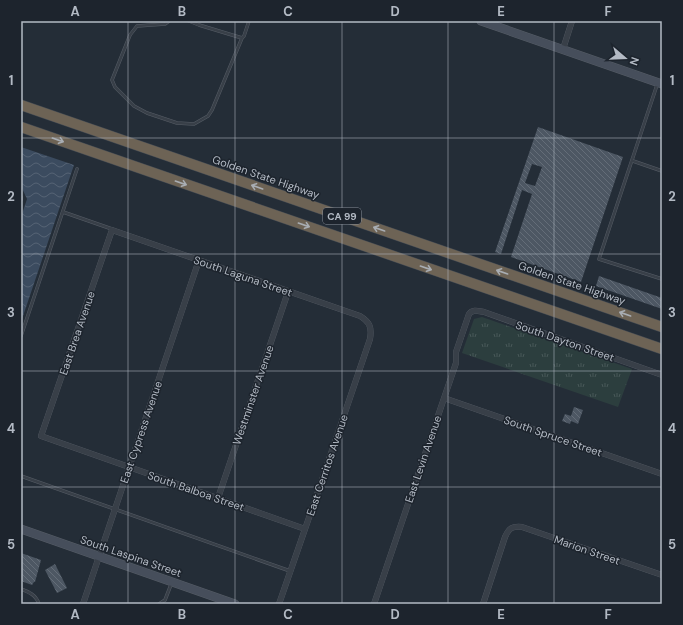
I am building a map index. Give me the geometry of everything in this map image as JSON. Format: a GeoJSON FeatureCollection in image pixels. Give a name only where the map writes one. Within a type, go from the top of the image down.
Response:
{"type":"FeatureCollection","features":[{"type":"Feature","properties":{"kind":"highway","name":"Golden State Highway"},"geometry":{"type":"LineString","coordinates":[[21,105],[662,327]]}},
{"type":"Feature","properties":{"kind":"highway","name":"CA 99"},"geometry":{"type":"LineString","coordinates":[[21,128],[662,349]]}},
{"type":"Feature","properties":{"kind":"street"},"geometry":{"type":"LineString","coordinates":[[480,21],[660,83]]}},
{"type":"Feature","properties":{"kind":"street"},"geometry":{"type":"LineString","coordinates":[[563,49],[572,21]]}},
{"type":"Feature","properties":{"kind":"street","name":"South Laguna Street"},"geometry":{"type":"LineString","coordinates":[[112,230],[360,316],[370,325]]}},
{"type":"Feature","properties":{"kind":"street","name":"East Brea Avenue"},"geometry":{"type":"LineString","coordinates":[[41,436],[112,230]]}},
{"type":"Feature","properties":{"kind":"street","name":"East Cypress Avenue"},"geometry":{"type":"LineString","coordinates":[[83,604],[199,260]]}},
{"type":"Feature","properties":{"kind":"street","name":"Westminster Avenue"},"geometry":{"type":"LineString","coordinates":[[218,498],[288,292]]}},
{"type":"Feature","properties":{"kind":"street","name":"South Dayton Street"},"geometry":{"type":"LineString","coordinates":[[469,314],[475,310],[484,312],[662,375]]}},
{"type":"Feature","properties":{"kind":"street","name":"East Levin Avenue"},"geometry":{"type":"LineString","coordinates":[[374,604],[456,364],[456,352],[469,314]]}},
{"type":"Feature","properties":{"kind":"street","name":"East Cerritos Avenue"},"geometry":{"type":"LineString","coordinates":[[279,604],[370,339],[372,331],[370,325]]}},
{"type":"Feature","properties":{"kind":"street","name":"South Spruce Street"},"geometry":{"type":"LineString","coordinates":[[444,398],[662,474]]}},
{"type":"Feature","properties":{"kind":"street","name":"South Balboa Street"},"geometry":{"type":"LineString","coordinates":[[41,436],[305,529]]}},
{"type":"Feature","properties":{"kind":"street","name":"Marion Street"},"geometry":{"type":"LineString","coordinates":[[483,604],[505,537],[508,530],[512,527],[522,527],[662,576]]}},
{"type":"Feature","properties":{"kind":"street","name":"South Laspina Street"},"geometry":{"type":"LineString","coordinates":[[21,529],[235,604]]}},
{"type":"Feature","properties":{"kind":"lane"},"geometry":{"type":"LineString","coordinates":[[169,21],[165,24],[137,26],[130,35],[112,80],[115,87],[134,106],[147,113],[177,123],[194,124],[208,116],[244,36],[249,21]]}},
{"type":"Feature","properties":{"kind":"lane"},"geometry":{"type":"LineString","coordinates":[[190,21],[242,38]]}},
{"type":"Feature","properties":{"kind":"lane"},"geometry":{"type":"LineString","coordinates":[[660,83],[598,259],[662,279]]}},
{"type":"Feature","properties":{"kind":"lane"},"geometry":{"type":"LineString","coordinates":[[633,160],[662,171]]}},
{"type":"Feature","properties":{"kind":"lane"},"geometry":{"type":"LineString","coordinates":[[21,336],[77,169]]}},
{"type":"Feature","properties":{"kind":"lane"},"geometry":{"type":"LineString","coordinates":[[63,212],[112,230]]}},
{"type":"Feature","properties":{"kind":"lane"},"geometry":{"type":"LineString","coordinates":[[21,476],[290,571]]}},
{"type":"Feature","properties":{"kind":"lane"},"geometry":{"type":"LineString","coordinates":[[159,604],[165,600],[172,582]]}},
{"type":"Feature","properties":{"kind":"lane"},"geometry":{"type":"LineString","coordinates":[[21,589],[32,593],[39,604]]}},
{"type":"Feature","properties":{"kind":"green space"},"geometry":{"type":"Polygon","coordinates":[[[482,317],[632,369],[618,407],[462,353],[474,319],[482,317]]]}},
{"type":"Feature","properties":{"kind":"water"},"geometry":{"type":"Polygon","coordinates":[[[21,147],[74,165],[21,322],[21,217],[27,199],[21,186],[21,147]]]}},
{"type":"Feature","properties":{"kind":"building"},"geometry":{"type":"Polygon","coordinates":[[[538,127],[623,157],[581,282],[511,257],[532,194],[522,190],[501,254],[495,252],[538,127]],[[532,164],[525,183],[535,186],[542,167],[532,164]]]}},
{"type":"Feature","properties":{"kind":"building"},"geometry":{"type":"Polygon","coordinates":[[[599,276],[662,298],[662,309],[596,286],[599,276]]]}},
{"type":"Feature","properties":{"kind":"building"},"geometry":{"type":"Polygon","coordinates":[[[574,407],[583,410],[578,424],[571,421],[570,424],[562,421],[565,414],[571,416],[574,407]]]}},
{"type":"Feature","properties":{"kind":"building"},"geometry":{"type":"Polygon","coordinates":[[[21,553],[41,560],[35,582],[32,585],[21,581],[21,553]]]}},
{"type":"Feature","properties":{"kind":"building"},"geometry":{"type":"Polygon","coordinates":[[[55,564],[67,588],[57,593],[45,570],[55,564]]]}}]}
